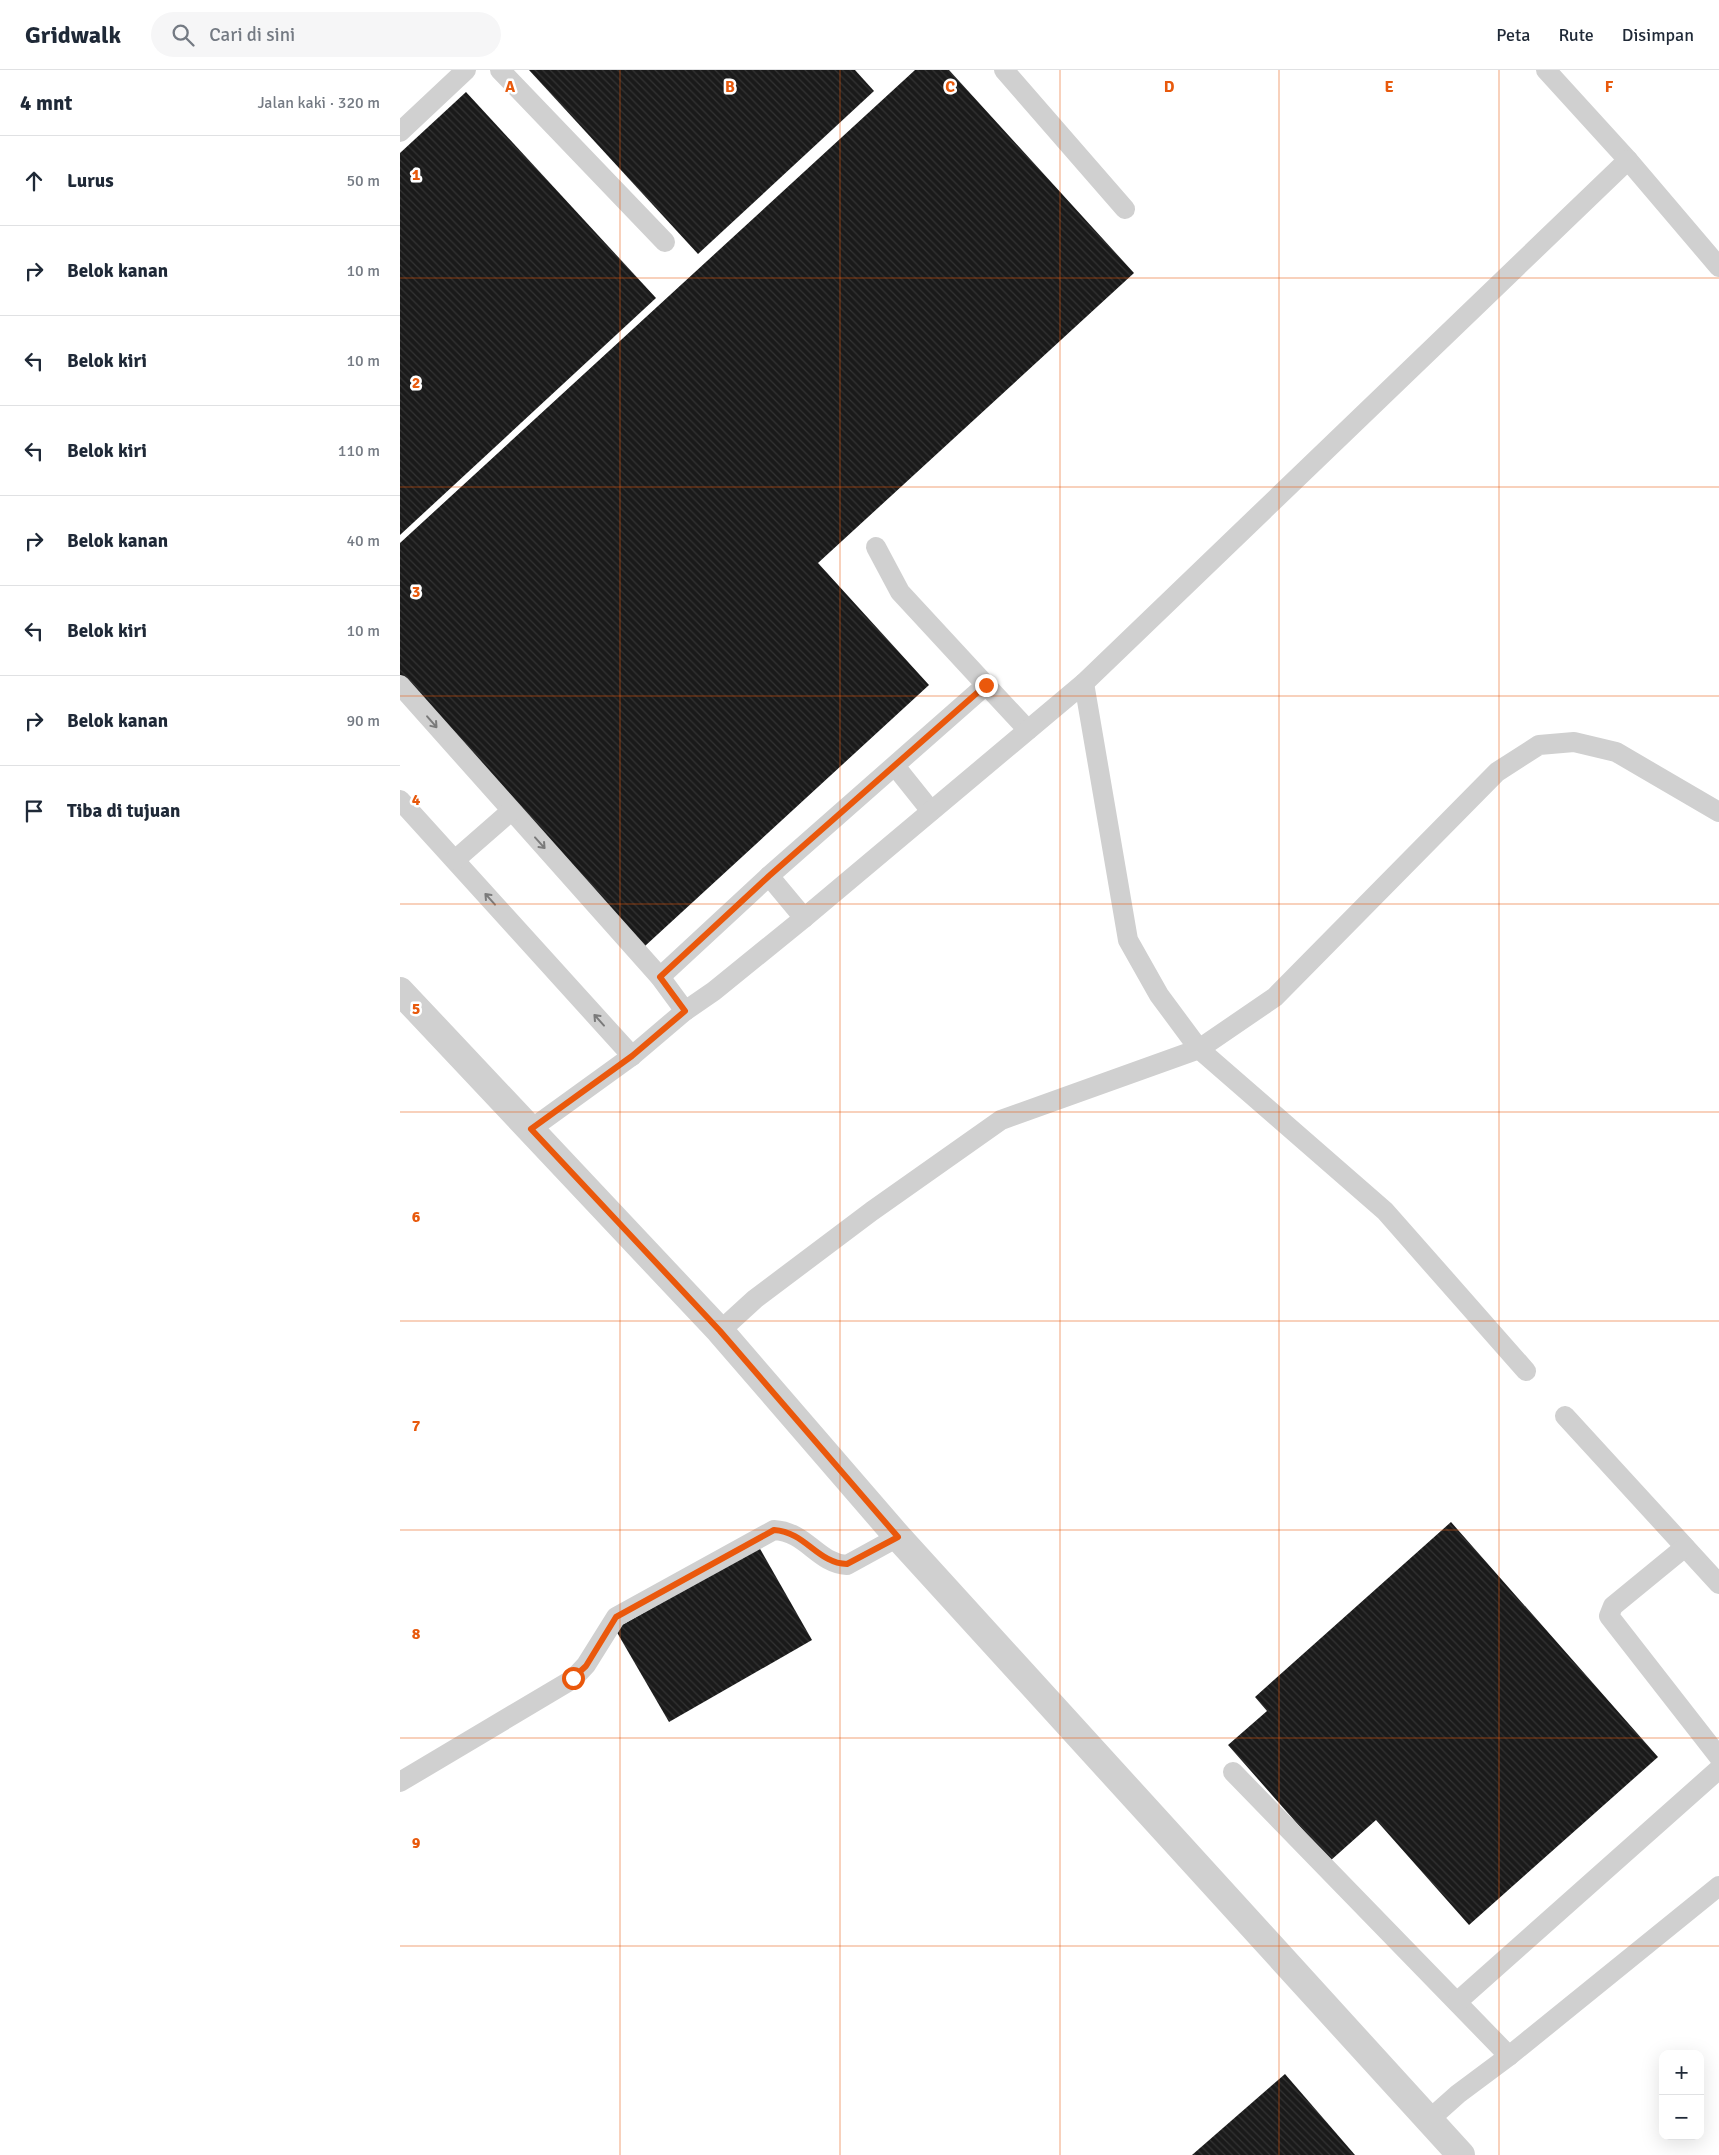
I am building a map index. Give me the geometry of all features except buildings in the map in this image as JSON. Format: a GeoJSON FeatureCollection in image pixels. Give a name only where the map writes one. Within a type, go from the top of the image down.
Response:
{"type":"FeatureCollection","features":[{"type":"Feature","properties":{"kind":"street"},"geometry":{"type":"LineString","coordinates":[[400,991],[720,1331],[898,1537],[1461,2155]]}},
{"type":"Feature","properties":{"kind":"lane"},"geometry":{"type":"LineString","coordinates":[[400,132],[466,70]]}},
{"type":"Feature","properties":{"kind":"lane"},"geometry":{"type":"LineString","coordinates":[[500,70],[665,242]]}},
{"type":"Feature","properties":{"kind":"lane"},"geometry":{"type":"LineString","coordinates":[[1004,70],[1125,209]]}},
{"type":"Feature","properties":{"kind":"lane"},"geometry":{"type":"LineString","coordinates":[[1546,70],[1628,160],[1719,267]]}},
{"type":"Feature","properties":{"kind":"lane"},"geometry":{"type":"LineString","coordinates":[[531,1129],[632,1056],[685,1011],[714,991],[1084,683],[1628,160]]}},
{"type":"Feature","properties":{"kind":"lane"},"geometry":{"type":"LineString","coordinates":[[876,547],[900,592],[1028,730]]}},
{"type":"Feature","properties":{"kind":"lane"},"geometry":{"type":"LineString","coordinates":[[1084,683],[1128,940],[1159,996],[1199,1049],[1385,1211],[1526,1371]]}},
{"type":"Feature","properties":{"kind":"lane"},"geometry":{"type":"LineString","coordinates":[[400,685],[660,977],[685,1011]]}},
{"type":"Feature","properties":{"kind":"lane"},"geometry":{"type":"LineString","coordinates":[[660,977],[769,876],[986,685]]}},
{"type":"Feature","properties":{"kind":"lane"},"geometry":{"type":"LineString","coordinates":[[720,1331],[755,1299],[1001,1120],[1199,1049],[1275,997],[1497,772],[1539,745],[1574,742],[1616,752],[1719,812]]}},
{"type":"Feature","properties":{"kind":"lane"},"geometry":{"type":"LineString","coordinates":[[894,766],[931,812]]}},
{"type":"Feature","properties":{"kind":"lane"},"geometry":{"type":"LineString","coordinates":[[400,800],[632,1056]]}},
{"type":"Feature","properties":{"kind":"lane"},"geometry":{"type":"LineString","coordinates":[[454,860],[511,811]]}},
{"type":"Feature","properties":{"kind":"lane"},"geometry":{"type":"LineString","coordinates":[[769,876],[804,918]]}},
{"type":"Feature","properties":{"kind":"lane"},"geometry":{"type":"LineString","coordinates":[[1564,1416],[1719,1584]]}},
{"type":"Feature","properties":{"kind":"lane"},"geometry":{"type":"LineString","coordinates":[[400,1782],[573,1678],[586,1666],[616,1617],[774,1530],[793,1533],[838,1564],[847,1564],[898,1537]]}},
{"type":"Feature","properties":{"kind":"lane"},"geometry":{"type":"LineString","coordinates":[[1685,1547],[1613,1606],[1609,1616],[1719,1757]]}},
{"type":"Feature","properties":{"kind":"lane"},"geometry":{"type":"LineString","coordinates":[[1457,2002],[1719,1769]]}},
{"type":"Feature","properties":{"kind":"lane"},"geometry":{"type":"LineString","coordinates":[[1233,1772],[1509,2056]]}},
{"type":"Feature","properties":{"kind":"lane"},"geometry":{"type":"LineString","coordinates":[[1430,2120],[1458,2094],[1509,2056],[1719,1886]]}},
{"type":"Feature","properties":{"kind":"route"},"geometry":{"type":"LineString","coordinates":[[573,1678],[586,1666],[616,1617],[774,1530],[793,1533],[838,1564],[847,1564],[898,1537],[720,1331],[531,1129],[568,1100],[632,1056],[685,1011],[660,977],[769,876],[986,685]]}}]}
